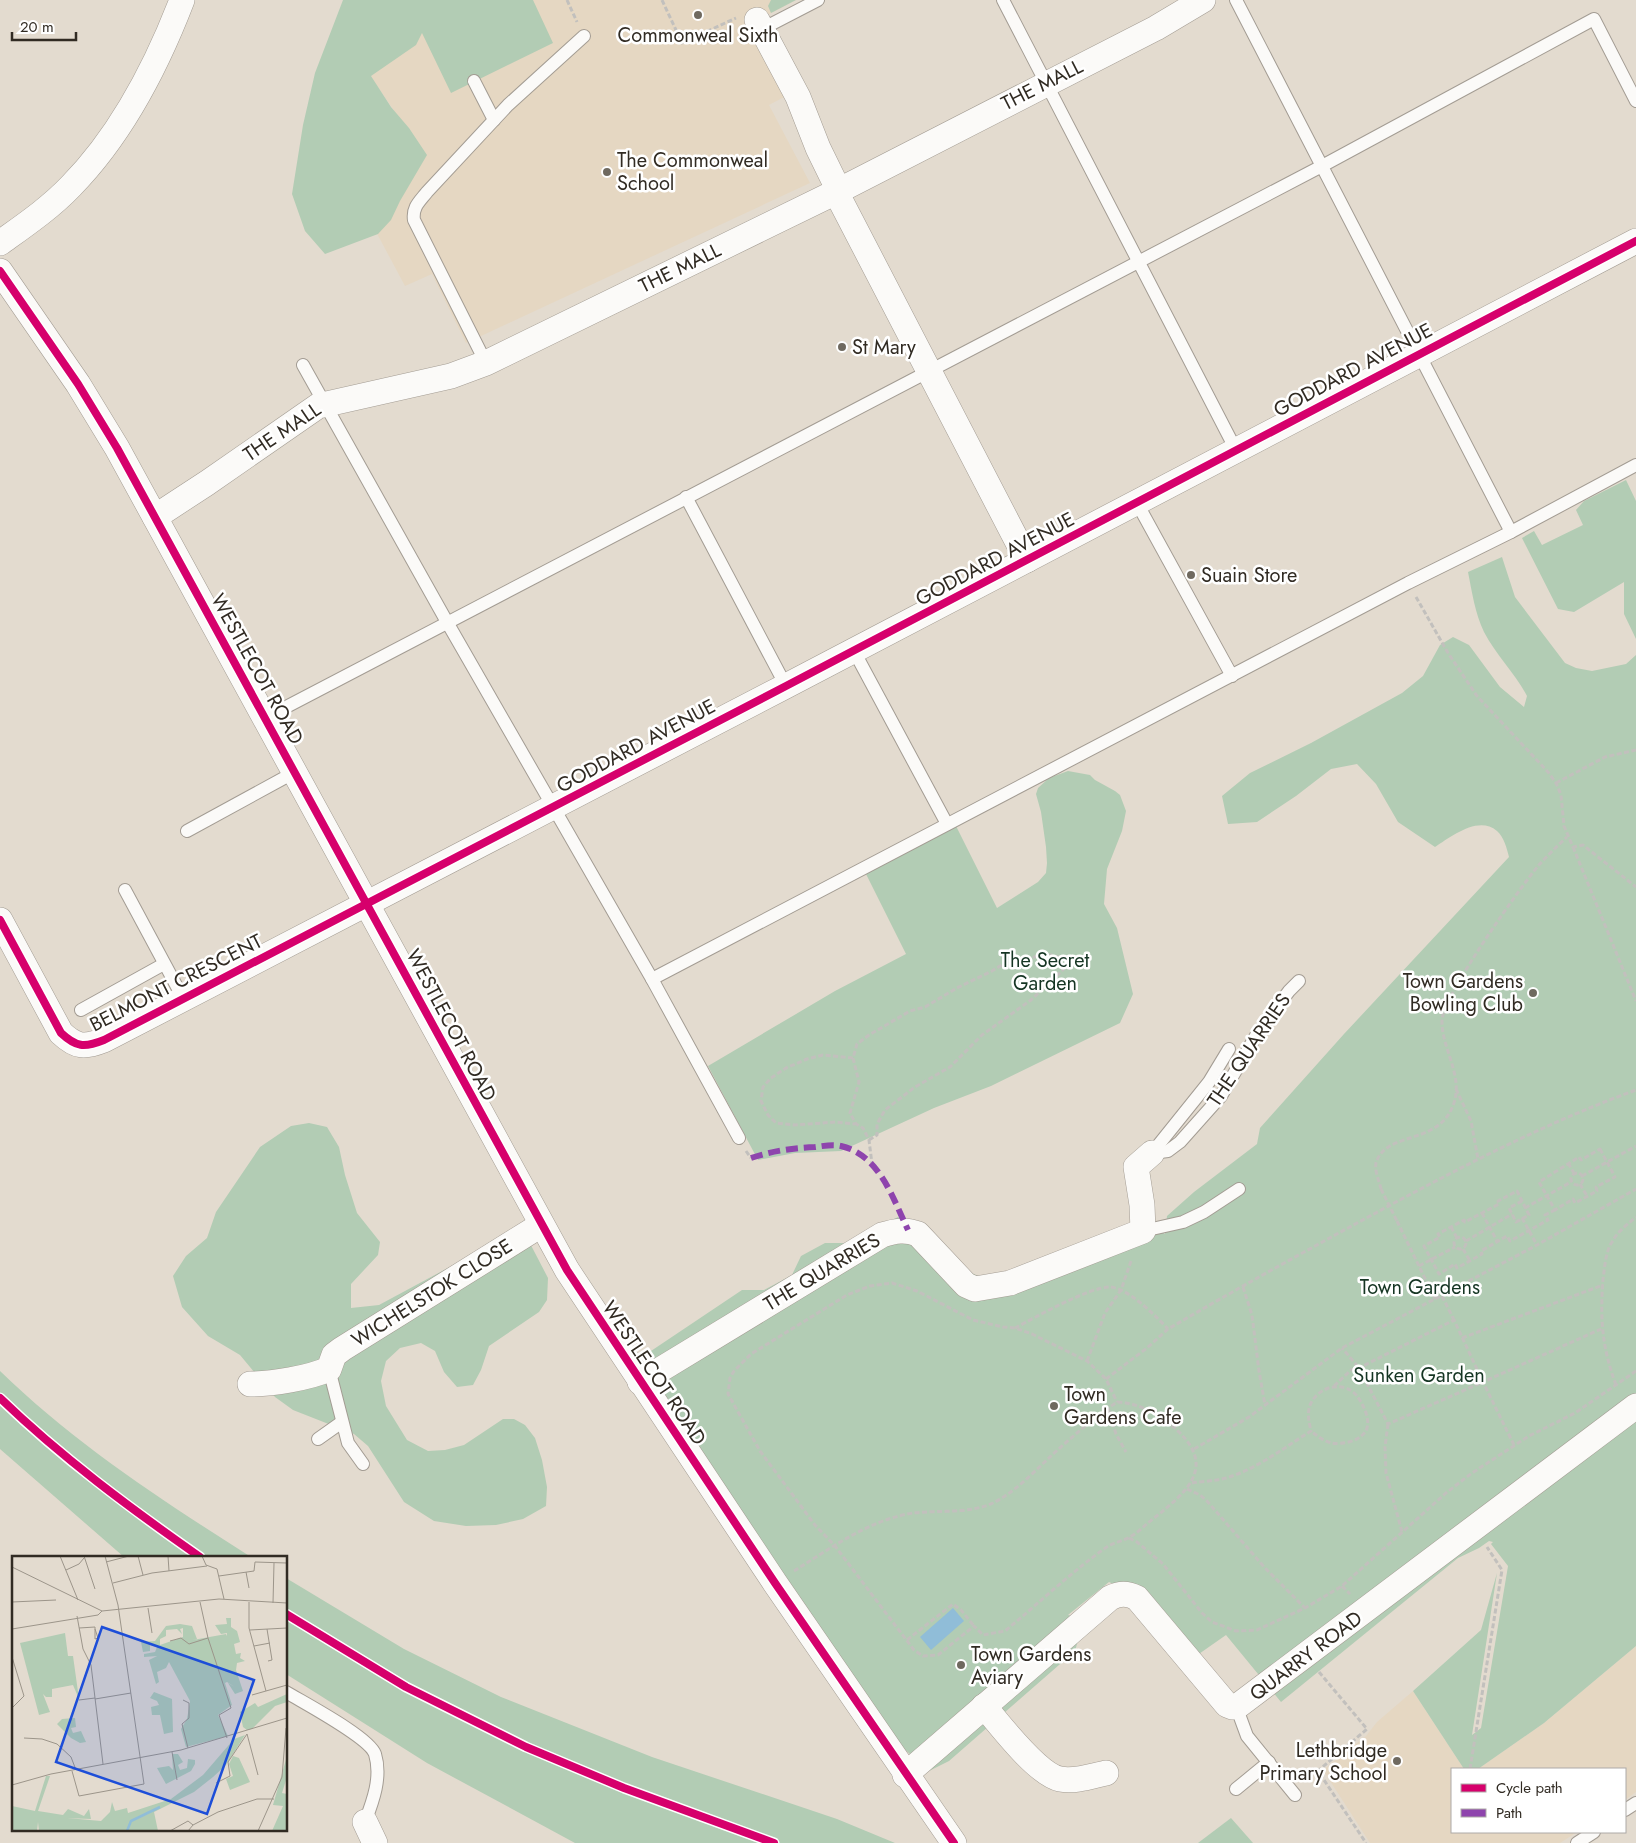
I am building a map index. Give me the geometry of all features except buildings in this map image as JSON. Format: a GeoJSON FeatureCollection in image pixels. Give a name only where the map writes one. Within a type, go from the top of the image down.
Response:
{"type":"FeatureCollection","features":[{"type":"Feature","properties":{"kind":"street"},"geometry":{"type":"LineString","coordinates":[[0,243],[59,198],[91,165],[143,83],[169,32],[182,0]]}},
{"type":"Feature","properties":{"kind":"street","name":"THE MALL"},"geometry":{"type":"LineString","coordinates":[[155,517],[324,403],[451,376],[486,363],[838,191],[1047,82],[1156,28],[1203,0]]}},
{"type":"Feature","properties":{"kind":"street"},"geometry":{"type":"LineString","coordinates":[[753,22],[798,98],[838,191],[1027,560]]}},
{"type":"Feature","properties":{"kind":"street","name":"GODDARD AVENUE"},"geometry":{"type":"LineString","coordinates":[[367,903],[854,651],[1636,241]]}},
{"type":"Feature","properties":{"kind":"street","name":"WESTLECOT ROAD"},"geometry":{"type":"LineString","coordinates":[[0,271],[83,392],[155,517],[567,1270],[775,1583],[954,1843]]}},
{"type":"Feature","properties":{"kind":"street","name":"BELMONT CRESCENT"},"geometry":{"type":"LineString","coordinates":[[0,920],[60,1032],[78,1045],[86,1045],[104,1040],[367,903]]}},
{"type":"Feature","properties":{"kind":"street","name":"THE QUARRIES"},"geometry":{"type":"LineString","coordinates":[[640,1382],[882,1234],[898,1230],[908,1230],[918,1234],[966,1285],[975,1289],[1010,1283],[1143,1231],[1136,1166],[1152,1153]]}},
{"type":"Feature","properties":{"kind":"street","name":"WICHELSTOK CLOSE"},"geometry":{"type":"LineString","coordinates":[[329,1368],[334,1355],[342,1349],[541,1224]]}},
{"type":"Feature","properties":{"kind":"street"},"geometry":{"type":"LineString","coordinates":[[250,1384],[265,1384],[316,1375],[329,1368]]}},
{"type":"Feature","properties":{"kind":"street","name":"QUARRY ROAD"},"geometry":{"type":"LineString","coordinates":[[906,1775],[1110,1598],[1119,1593],[1130,1594],[1137,1598],[1227,1705],[1232,1707],[1247,1701],[1636,1406]]}},
{"type":"Feature","properties":{"kind":"street"},"geometry":{"type":"LineString","coordinates":[[984,1706],[1007,1734],[1050,1776],[1078,1780],[1106,1773]]}},
{"type":"Feature","properties":{"kind":"lane"},"geometry":{"type":"LineString","coordinates":[[753,22],[818,0]]}},
{"type":"Feature","properties":{"kind":"lane"},"geometry":{"type":"LineString","coordinates":[[1003,0],[1236,450]]}},
{"type":"Feature","properties":{"kind":"lane"},"geometry":{"type":"LineString","coordinates":[[1236,0],[1511,532]]}},
{"type":"Feature","properties":{"kind":"lane"},"geometry":{"type":"LineString","coordinates":[[266,718],[1322,166],[1594,19],[1636,100]]}},
{"type":"Feature","properties":{"kind":"lane"},"geometry":{"type":"LineString","coordinates":[[486,363],[414,220],[413,213],[415,207],[427,192],[494,120],[544,71],[584,36]]}},
{"type":"Feature","properties":{"kind":"lane"},"geometry":{"type":"LineString","coordinates":[[474,81],[494,120]]}},
{"type":"Feature","properties":{"kind":"lane"},"geometry":{"type":"LineString","coordinates":[[303,364],[447,622],[652,979],[739,1138]]}},
{"type":"Feature","properties":{"kind":"lane"},"geometry":{"type":"LineString","coordinates":[[652,979],[1408,583],[1511,532],[1636,465]]}},
{"type":"Feature","properties":{"kind":"lane"},"geometry":{"type":"LineString","coordinates":[[686,497],[786,686]]}},
{"type":"Feature","properties":{"kind":"lane"},"geometry":{"type":"LineString","coordinates":[[1137,503],[1232,676]]}},
{"type":"Feature","properties":{"kind":"lane"},"geometry":{"type":"LineString","coordinates":[[854,651],[947,824]]}},
{"type":"Feature","properties":{"kind":"lane"},"geometry":{"type":"LineString","coordinates":[[187,831],[295,772]]}},
{"type":"Feature","properties":{"kind":"lane"},"geometry":{"type":"LineString","coordinates":[[125,890],[183,998]]}},
{"type":"Feature","properties":{"kind":"lane"},"geometry":{"type":"LineString","coordinates":[[81,1010],[164,964]]}},
{"type":"Feature","properties":{"kind":"lane","name":"THE QUARRIES"},"geometry":{"type":"LineString","coordinates":[[1152,1153],[1168,1151],[1180,1142],[1221,1096],[1257,1034],[1289,991],[1299,981]]}},
{"type":"Feature","properties":{"kind":"lane","name":"THE QUARRIES"},"geometry":{"type":"LineString","coordinates":[[1152,1153],[1209,1082],[1229,1049]]}},
{"type":"Feature","properties":{"kind":"lane"},"geometry":{"type":"LineString","coordinates":[[1143,1231],[1183,1222],[1204,1212],[1238,1189]]}},
{"type":"Feature","properties":{"kind":"lane"},"geometry":{"type":"LineString","coordinates":[[329,1368],[348,1443],[363,1464]]}},
{"type":"Feature","properties":{"kind":"lane"},"geometry":{"type":"LineString","coordinates":[[318,1439],[342,1422]]}},
{"type":"Feature","properties":{"kind":"lane"},"geometry":{"type":"LineString","coordinates":[[288,1693],[359,1736],[374,1753],[377,1774],[370,1833]]}},
{"type":"Feature","properties":{"kind":"lane"},"geometry":{"type":"LineString","coordinates":[[1236,1706],[1247,1736],[1295,1795]]}},
{"type":"Feature","properties":{"kind":"lane"},"geometry":{"type":"LineString","coordinates":[[1236,1789],[1269,1762]]}},
{"type":"Feature","properties":{"kind":"lane"},"geometry":{"type":"LineString","coordinates":[[1577,1843],[1592,1833]]}},
{"type":"Feature","properties":{"kind":"path"},"geometry":{"type":"LineString","coordinates":[[567,0],[584,36]]}},
{"type":"Feature","properties":{"kind":"path"},"geometry":{"type":"LineString","coordinates":[[662,0],[682,43],[753,22]]}},
{"type":"Feature","properties":{"kind":"path"},"geometry":{"type":"LineString","coordinates":[[1408,583],[1448,653],[1477,696],[1556,783],[1561,795],[1567,837],[1573,847],[1636,1001]]}},
{"type":"Feature","properties":{"kind":"path"},"geometry":{"type":"LineString","coordinates":[[1556,783],[1605,757],[1636,750]]}},
{"type":"Feature","properties":{"kind":"path"},"geometry":{"type":"LineString","coordinates":[[1435,1299],[1382,1189],[1376,1160],[1385,1150],[1400,1142],[1438,1128],[1448,1118],[1454,1104],[1456,1088],[1453,1066],[1443,1030],[1442,1018],[1447,1005],[1458,983],[1518,893],[1538,866],[1567,837]]}},
{"type":"Feature","properties":{"kind":"path"},"geometry":{"type":"LineString","coordinates":[[1573,847],[1583,845],[1636,888]]}},
{"type":"Feature","properties":{"kind":"path"},"geometry":{"type":"LineString","coordinates":[[856,1124],[850,1113],[859,1082],[853,1058],[857,1044],[869,1034],[910,1011],[925,1007],[1005,963],[1023,961],[1040,955],[1052,955],[1068,960],[1068,966],[1011,1015],[982,1035],[950,1067],[915,1087],[885,1110],[877,1124],[877,1135],[869,1140]]}},
{"type":"Feature","properties":{"kind":"path"},"geometry":{"type":"LineString","coordinates":[[853,1058],[823,1055],[800,1062],[771,1078],[763,1087],[761,1101],[768,1114],[776,1123],[794,1125],[836,1122],[856,1124],[863,1128],[869,1140],[872,1164]]}},
{"type":"Feature","properties":{"kind":"path"},"geometry":{"type":"LineString","coordinates":[[1456,1088],[1471,1121],[1478,1159]]}},
{"type":"Feature","properties":{"kind":"path"},"geometry":{"type":"LineString","coordinates":[[1106,1378],[1147,1348],[1168,1329],[1312,1248],[1478,1159],[1586,1108],[1636,1090]]}},
{"type":"Feature","properties":{"kind":"path"},"geometry":{"type":"LineString","coordinates":[[1582,1176],[1636,1146]]}},
{"type":"Feature","properties":{"kind":"path"},"geometry":{"type":"LineString","coordinates":[[1522,1201],[1508,1208],[1516,1222],[1529,1214],[1517,1191],[1498,1201],[1499,1204],[1438,1234],[1440,1237],[1424,1246],[1439,1274],[1456,1264],[1457,1268],[1470,1261],[1482,1254],[1481,1250],[1507,1236],[1510,1241],[1548,1220],[1545,1215],[1573,1200],[1575,1203],[1598,1191],[1596,1187],[1615,1177],[1600,1149],[1581,1160],[1579,1157],[1557,1169],[1558,1172],[1539,1182],[1554,1210]]}},
{"type":"Feature","properties":{"kind":"path"},"geometry":{"type":"LineString","coordinates":[[1568,1163],[1574,1173],[1582,1176]]}},
{"type":"Feature","properties":{"kind":"path"},"geometry":{"type":"LineString","coordinates":[[1572,1182],[1571,1176],[1574,1173]]}},
{"type":"Feature","properties":{"kind":"path"},"geometry":{"type":"LineString","coordinates":[[1572,1182],[1575,1185],[1580,1184],[1584,1179],[1582,1176]]}},
{"type":"Feature","properties":{"kind":"path"},"geometry":{"type":"LineString","coordinates":[[1525,1208],[1572,1182]]}},
{"type":"Feature","properties":{"kind":"path"},"geometry":{"type":"LineString","coordinates":[[1580,1184],[1587,1196]]}},
{"type":"Feature","properties":{"kind":"path"},"geometry":{"type":"LineString","coordinates":[[1194,1449],[1227,1431],[1266,1405],[1342,1348],[1537,1245],[1636,1189]]}},
{"type":"Feature","properties":{"kind":"path"},"geometry":{"type":"LineString","coordinates":[[1482,1213],[1498,1241]]}},
{"type":"Feature","properties":{"kind":"path"},"geometry":{"type":"LineString","coordinates":[[1466,1240],[1512,1214]]}},
{"type":"Feature","properties":{"kind":"path"},"geometry":{"type":"LineString","coordinates":[[1616,1385],[1607,1362],[1601,1329],[1603,1285],[1607,1254],[1612,1240],[1636,1217]]}},
{"type":"Feature","properties":{"kind":"path"},"geometry":{"type":"LineString","coordinates":[[1522,1218],[1537,1245]]}},
{"type":"Feature","properties":{"kind":"path"},"geometry":{"type":"LineString","coordinates":[[1451,1227],[1457,1238]]}},
{"type":"Feature","properties":{"kind":"path"},"geometry":{"type":"LineString","coordinates":[[1087,1361],[1105,1313],[1121,1290],[1143,1231]]}},
{"type":"Feature","properties":{"kind":"path"},"geometry":{"type":"LineString","coordinates":[[1457,1238],[1461,1237],[1466,1240]]}},
{"type":"Feature","properties":{"kind":"path"},"geometry":{"type":"LineString","coordinates":[[1455,1247],[1454,1241],[1457,1238]]}},
{"type":"Feature","properties":{"kind":"path"},"geometry":{"type":"LineString","coordinates":[[1463,1249],[1466,1240]]}},
{"type":"Feature","properties":{"kind":"path"},"geometry":{"type":"LineString","coordinates":[[1419,1266],[1455,1247],[1463,1249]]}},
{"type":"Feature","properties":{"kind":"path"},"geometry":{"type":"LineString","coordinates":[[1463,1249],[1470,1261]]}},
{"type":"Feature","properties":{"kind":"path"},"geometry":{"type":"LineString","coordinates":[[974,1626],[938,1655],[924,1656],[914,1650],[835,1546],[792,1496],[760,1451],[730,1400],[728,1386],[734,1371],[751,1354],[847,1295],[881,1283],[892,1283],[906,1286],[973,1320],[1015,1328],[1032,1334],[1087,1361],[1106,1378],[1117,1402]]}},
{"type":"Feature","properties":{"kind":"path"},"geometry":{"type":"LineString","coordinates":[[1462,1338],[1603,1285]]}},
{"type":"Feature","properties":{"kind":"path"},"geometry":{"type":"LineString","coordinates":[[1015,1328],[1092,1291],[1111,1287],[1121,1290],[1146,1306],[1168,1329]]}},
{"type":"Feature","properties":{"kind":"path"},"geometry":{"type":"LineString","coordinates":[[1243,1287],[1252,1315],[1258,1371],[1266,1405]]}},
{"type":"Feature","properties":{"kind":"path"},"geometry":{"type":"LineString","coordinates":[[1442,1296],[1514,1445]]}},
{"type":"Feature","properties":{"kind":"path"},"geometry":{"type":"LineString","coordinates":[[1334,1386],[1349,1389],[1356,1396],[1367,1417],[1367,1429],[1360,1438],[1340,1444],[1330,1443],[1311,1431],[1308,1415],[1312,1401],[1334,1386],[1351,1370],[1360,1368],[1454,1320]]}},
{"type":"Feature","properties":{"kind":"path"},"geometry":{"type":"LineString","coordinates":[[1388,1424],[1601,1329]]}},
{"type":"Feature","properties":{"kind":"path"},"geometry":{"type":"LineString","coordinates":[[1342,1348],[1360,1368],[1388,1424],[1385,1447],[1386,1473],[1402,1532]]}},
{"type":"Feature","properties":{"kind":"path"},"geometry":{"type":"LineString","coordinates":[[1129,1538],[1138,1542],[1163,1564],[1202,1613],[1212,1622],[1228,1629],[1245,1632],[1257,1630],[1305,1608],[1342,1586],[1446,1493],[1514,1445],[1575,1413],[1636,1370]]}},
{"type":"Feature","properties":{"kind":"path"},"geometry":{"type":"LineString","coordinates":[[775,1583],[865,1528],[913,1513],[981,1507],[993,1503],[1020,1484],[1097,1415],[1117,1402],[1136,1405],[1163,1419],[1179,1432],[1194,1449],[1196,1468],[1187,1489],[1129,1538],[1106,1547],[1005,1631],[983,1635],[961,1610],[953,1604],[906,1640]]}},
{"type":"Feature","properties":{"kind":"path"},"geometry":{"type":"LineString","coordinates":[[1108,1408],[1116,1434],[1126,1452]]}},
{"type":"Feature","properties":{"kind":"path"},"geometry":{"type":"LineString","coordinates":[[1191,1483],[1226,1478],[1265,1459],[1311,1431]]}},
{"type":"Feature","properties":{"kind":"path"},"geometry":{"type":"LineString","coordinates":[[1187,1489],[1200,1495],[1207,1501],[1265,1568],[1305,1608]]}},
{"type":"Feature","properties":{"kind":"path"},"geometry":{"type":"LineString","coordinates":[[1470,1768],[1502,1570],[1475,1528]]}},
{"type":"Feature","properties":{"kind":"path"},"geometry":{"type":"LineString","coordinates":[[1306,1656],[1367,1729],[1318,1771],[1366,1843]]}},
{"type":"Feature","properties":{"kind":"shaded area","name":"The Commonweal School"},"geometry":{"type":"Polygon","coordinates":[[[407,0],[796,0],[762,18],[786,96],[769,105],[810,183],[466,343],[432,274],[405,286],[366,213],[409,128],[399,118],[371,77],[407,0]]]}},
{"type":"Feature","properties":{"kind":"shaded area"},"geometry":{"type":"Polygon","coordinates":[[[1636,1646],[1636,1792],[1626,1799],[1626,1768],[1479,1768],[1544,1723],[1636,1646]]]}},
{"type":"Feature","properties":{"kind":"shaded area","name":"Lethbridge Primary School"},"geometry":{"type":"Polygon","coordinates":[[[1413,1691],[1463,1768],[1451,1768],[1451,1833],[1575,1833],[1560,1843],[1370,1843],[1323,1770],[1366,1736],[1377,1722],[1413,1691]]]}},
{"type":"Feature","properties":{"kind":"green space"},"geometry":{"type":"Polygon","coordinates":[[[343,0],[533,0],[553,43],[451,93],[422,33],[416,45],[371,76],[391,107],[409,128],[427,155],[391,220],[378,234],[325,254],[305,231],[292,194],[303,125],[315,73],[343,0]]]}},
{"type":"Feature","properties":{"kind":"green space"},"geometry":{"type":"Polygon","coordinates":[[[771,0],[796,0],[771,13],[768,6],[771,0]]]}},
{"type":"Feature","properties":{"kind":"green space"},"geometry":{"type":"Polygon","coordinates":[[[1626,480],[1636,501],[1636,639],[1624,614],[1624,582],[1574,612],[1558,609],[1522,538],[1534,531],[1542,545],[1583,525],[1576,510],[1584,501],[1626,480]]]}},
{"type":"Feature","properties":{"kind":"green space","name":"Town Gardens"},"geometry":{"type":"Polygon","coordinates":[[[1502,557],[1515,597],[1565,663],[1576,668],[1592,671],[1626,664],[1636,655],[1636,1646],[1544,1723],[1479,1768],[1463,1768],[1413,1691],[1481,1630],[1497,1573],[1472,1735],[1481,1728],[1508,1566],[1491,1544],[1493,1542],[1489,1541],[1458,1558],[1281,1702],[1226,1635],[1196,1656],[1120,1587],[1109,1582],[1068,1615],[1073,1616],[1081,1630],[1075,1651],[949,1761],[929,1771],[902,1747],[642,1372],[645,1355],[742,1290],[764,1290],[792,1275],[801,1256],[825,1243],[850,1243],[898,1217],[911,1221],[963,1269],[989,1281],[1154,1227],[1165,1234],[1167,1216],[1194,1192],[1257,1144],[1260,1128],[1344,1034],[1509,857],[1502,836],[1490,827],[1482,825],[1465,829],[1435,847],[1398,822],[1376,784],[1357,764],[1331,769],[1296,796],[1257,822],[1228,824],[1222,796],[1250,773],[1311,743],[1402,693],[1423,676],[1440,645],[1453,637],[1469,645],[1500,687],[1524,707],[1527,696],[1481,625],[1468,572],[1502,557]]]}},
{"type":"Feature","properties":{"kind":"green space","name":"The Secret Garden"},"geometry":{"type":"Polygon","coordinates":[[[1068,771],[1090,775],[1095,780],[1115,791],[1120,795],[1126,811],[1122,831],[1107,869],[1104,904],[1117,928],[1133,994],[1120,1023],[991,1086],[934,1108],[841,1151],[795,1153],[758,1160],[708,1066],[835,991],[906,954],[864,870],[955,824],[997,908],[1038,882],[1046,873],[1046,847],[1041,812],[1036,794],[1038,788],[1049,778],[1068,771]]]}},
{"type":"Feature","properties":{"kind":"green space"},"geometry":{"type":"Polygon","coordinates":[[[309,1123],[327,1127],[339,1147],[345,1175],[357,1213],[380,1242],[378,1255],[351,1284],[351,1308],[379,1305],[522,1228],[548,1278],[547,1300],[539,1312],[489,1346],[481,1370],[473,1385],[457,1387],[444,1372],[435,1351],[421,1343],[400,1348],[386,1361],[381,1381],[386,1406],[407,1440],[428,1451],[445,1450],[464,1445],[503,1419],[514,1419],[525,1425],[535,1438],[542,1460],[547,1487],[546,1506],[523,1519],[496,1525],[466,1526],[434,1521],[404,1502],[368,1446],[354,1434],[293,1410],[275,1397],[240,1355],[208,1336],[182,1307],[173,1276],[186,1256],[207,1238],[216,1212],[260,1147],[291,1126],[309,1123]]]}},
{"type":"Feature","properties":{"kind":"green space"},"geometry":{"type":"Polygon","coordinates":[[[0,1371],[58,1423],[89,1447],[185,1515],[249,1556],[123,1556],[0,1449],[0,1371]]]}},
{"type":"Feature","properties":{"kind":"green space"},"geometry":{"type":"Polygon","coordinates":[[[288,1579],[404,1649],[501,1697],[652,1757],[837,1819],[895,1843],[575,1843],[427,1763],[288,1675],[288,1579]]]}},
{"type":"Feature","properties":{"kind":"green space"},"geometry":{"type":"Polygon","coordinates":[[[1231,1818],[1253,1843],[1198,1843],[1231,1818]]]}},
{"type":"Feature","properties":{"kind":"water"},"geometry":{"type":"Polygon","coordinates":[[[953,1608],[964,1621],[931,1650],[920,1637],[953,1608]]]}},
{"type":"Feature","properties":{"kind":"marked path"},"geometry":{"type":"LineString","coordinates":[[751,1158],[782,1150],[828,1145],[841,1146],[854,1151],[866,1159],[884,1180],[908,1230]]}},
{"type":"Feature","properties":{"kind":"cycle path"},"geometry":{"type":"LineString","coordinates":[[0,920],[61,1033],[71,1041],[81,1045],[104,1040],[1636,241]]}},
{"type":"Feature","properties":{"kind":"cycle path"},"geometry":{"type":"LineString","coordinates":[[0,271],[78,384],[117,448],[567,1270],[775,1583],[954,1843]]}},
{"type":"Feature","properties":{"kind":"cycle path"},"geometry":{"type":"LineString","coordinates":[[0,1398],[47,1441],[97,1481],[199,1556]]}},
{"type":"Feature","properties":{"kind":"cycle path"},"geometry":{"type":"LineString","coordinates":[[288,1615],[406,1687],[526,1747],[624,1788],[774,1843]]}},
{"type":"Feature","properties":{"kind":"place","name":"Commonweal Sixth"},"geometry":{"type":"Point","coordinates":[698,15]}},
{"type":"Feature","properties":{"kind":"place","name":"The Commonweal School"},"geometry":{"type":"Point","coordinates":[607,172]}},
{"type":"Feature","properties":{"kind":"place","name":"St Mary"},"geometry":{"type":"Point","coordinates":[842,347]}},
{"type":"Feature","properties":{"kind":"place","name":"Suain Store"},"geometry":{"type":"Point","coordinates":[1191,575]}},
{"type":"Feature","properties":{"kind":"place","name":"Town Gardens Bowling Club"},"geometry":{"type":"Point","coordinates":[1533,993]}},
{"type":"Feature","properties":{"kind":"place","name":"Town Gardens Cafe"},"geometry":{"type":"Point","coordinates":[1054,1406]}},
{"type":"Feature","properties":{"kind":"place","name":"Town Gardens Aviary"},"geometry":{"type":"Point","coordinates":[961,1665]}},
{"type":"Feature","properties":{"kind":"place","name":"Lethbridge Primary School"},"geometry":{"type":"Point","coordinates":[1397,1761]}},
{"type":"Feature","properties":{"kind":"park label","name":"Sunken Garden"},"geometry":{"type":"Point","coordinates":[1419,1375]}}]}
